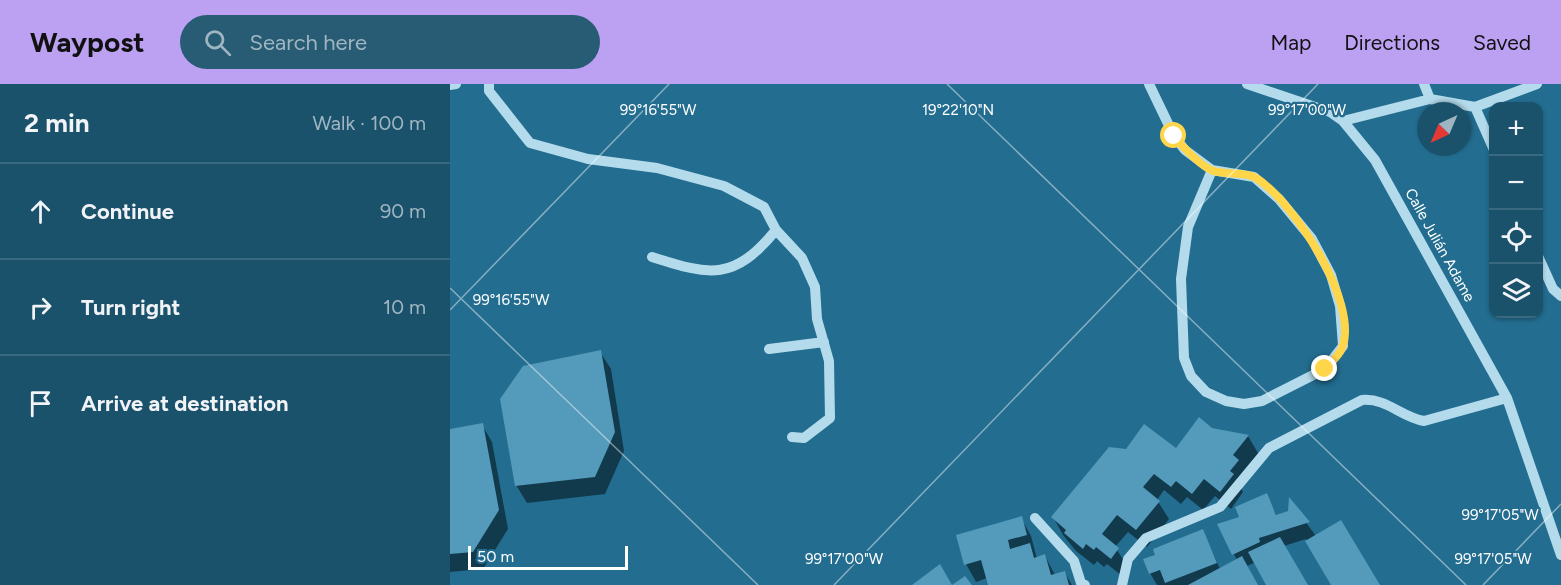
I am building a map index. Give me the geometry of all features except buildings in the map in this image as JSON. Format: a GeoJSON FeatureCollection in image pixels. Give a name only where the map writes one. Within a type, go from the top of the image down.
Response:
{"type":"FeatureCollection","features":[{"type":"Feature","properties":{"kind":"street"},"geometry":{"type":"LineString","coordinates":[[450,86],[456,84]]}},
{"type":"Feature","properties":{"kind":"street"},"geometry":{"type":"LineString","coordinates":[[489,84],[489,91],[530,143],[588,159],[657,168],[724,186],[764,207],[776,230],[802,258],[815,287],[817,319],[829,361],[830,418],[804,438],[792,437]]}},
{"type":"Feature","properties":{"kind":"street"},"geometry":{"type":"LineString","coordinates":[[1149,84],[1174,136],[1185,150],[1212,170],[1254,177],[1279,199],[1311,239],[1331,275],[1340,306],[1344,331],[1343,346],[1325,369],[1262,401],[1245,404],[1206,392],[1191,376],[1184,358],[1181,279],[1188,227],[1212,170]]}},
{"type":"Feature","properties":{"kind":"street","name":"Calle Julián Adame"},"geometry":{"type":"LineString","coordinates":[[1247,84],[1330,112],[1343,121],[1375,160],[1507,398],[1561,555]]}},
{"type":"Feature","properties":{"kind":"street"},"geometry":{"type":"LineString","coordinates":[[1424,84],[1431,99]]}},
{"type":"Feature","properties":{"kind":"street"},"geometry":{"type":"LineString","coordinates":[[1343,121],[1431,99],[1475,107],[1537,84]]}},
{"type":"Feature","properties":{"kind":"street"},"geometry":{"type":"LineString","coordinates":[[1475,107],[1489,139]]}},
{"type":"Feature","properties":{"kind":"street"},"geometry":{"type":"LineString","coordinates":[[652,257],[694,271],[726,271],[759,251],[776,230]]}},
{"type":"Feature","properties":{"kind":"street"},"geometry":{"type":"LineString","coordinates":[[1542,264],[1553,290],[1561,296]]}},
{"type":"Feature","properties":{"kind":"street"},"geometry":{"type":"LineString","coordinates":[[769,349],[824,342]]}},
{"type":"Feature","properties":{"kind":"street"},"geometry":{"type":"LineString","coordinates":[[1122,585],[1128,559],[1146,538],[1220,507],[1269,448],[1362,400],[1376,399],[1410,418],[1424,421],[1507,398]]}},
{"type":"Feature","properties":{"kind":"street"},"geometry":{"type":"LineString","coordinates":[[1035,518],[1074,561],[1081,583],[1084,585]]}},
{"type":"Feature","properties":{"kind":"route"},"geometry":{"type":"LineString","coordinates":[[1174,136],[1185,150],[1212,170],[1254,177],[1279,199],[1311,239],[1331,275],[1344,331],[1343,346],[1325,369]]}}]}
